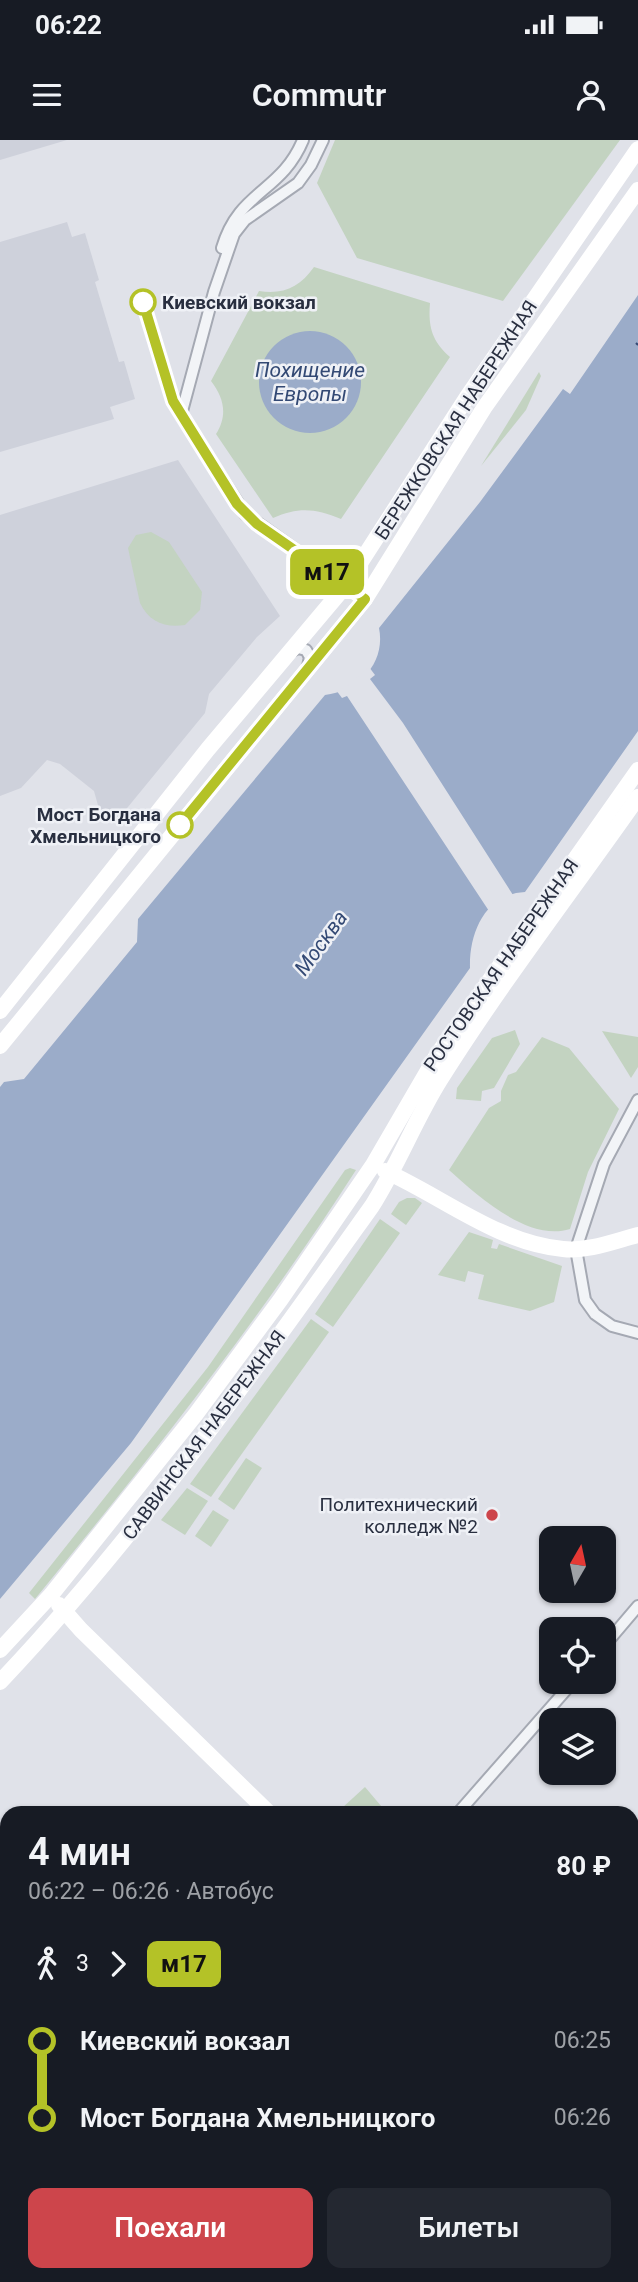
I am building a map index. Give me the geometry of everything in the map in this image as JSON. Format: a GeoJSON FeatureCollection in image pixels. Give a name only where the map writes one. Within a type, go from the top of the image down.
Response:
{"type":"FeatureCollection","features":[{"type":"Feature","properties":{"kind":"main road","name":"БЕРЕЖКОВСКАЯ НАБЕРЕЖНАЯ"},"geometry":{"type":"LineString","coordinates":[[0,1011],[208,749],[346,585],[467,397],[638,149]]}},
{"type":"Feature","properties":{"kind":"main road","name":"БЕРЕЖКОВСКАЯ НАБЕРЕЖНАЯ"},"geometry":{"type":"LineString","coordinates":[[0,1046],[365,599],[484,408],[638,190]]}},
{"type":"Feature","properties":{"kind":"main road","name":"РОСТОВСКАЯ НАБЕРЕЖНАЯ"},"geometry":{"type":"LineString","coordinates":[[373,1165],[437,1055],[638,770]]}},
{"type":"Feature","properties":{"kind":"main road","name":"РОСТОВСКАЯ НАБЕРЕЖНАЯ"},"geometry":{"type":"LineString","coordinates":[[393,1174],[421,1110],[441,1079],[638,797]]}},
{"type":"Feature","properties":{"kind":"main road"},"geometry":{"type":"LineString","coordinates":[[373,1165],[503,1233],[538,1245],[576,1249],[638,1235]]}},
{"type":"Feature","properties":{"kind":"main road","name":"САВВИНСКАЯ НАБЕРЕЖНАЯ"},"geometry":{"type":"LineString","coordinates":[[0,1650],[51,1595],[196,1414],[373,1165]]}},
{"type":"Feature","properties":{"kind":"main road","name":"САВВИНСКАЯ НАБЕРЕЖНАЯ"},"geometry":{"type":"LineString","coordinates":[[0,1682],[65,1613],[175,1478],[238,1394],[393,1174]]}},
{"type":"Feature","properties":{"kind":"main road"},"geometry":{"type":"LineString","coordinates":[[51,1595],[65,1613],[262,1806]]}},
{"type":"Feature","properties":{"kind":"street"},"geometry":{"type":"LineString","coordinates":[[303,140],[290,167],[240,209],[233,219],[221,252],[214,292],[181,415],[245,514],[365,599]]}},
{"type":"Feature","properties":{"kind":"street"},"geometry":{"type":"LineString","coordinates":[[214,292],[238,227],[298,183],[311,165],[323,140]]}},
{"type":"Feature","properties":{"kind":"street"},"geometry":{"type":"LineString","coordinates":[[290,652],[298,648],[306,650],[310,657],[308,666]]}},
{"type":"Feature","properties":{"kind":"street"},"geometry":{"type":"LineString","coordinates":[[638,1100],[604,1164],[576,1249],[585,1300],[595,1314],[611,1326],[638,1333]]}},
{"type":"Feature","properties":{"kind":"street"},"geometry":{"type":"LineString","coordinates":[[616,1632],[638,1606]]}},
{"type":"Feature","properties":{"kind":"street"},"geometry":{"type":"LineString","coordinates":[[464,1806],[562,1694]]}},
{"type":"Feature","properties":{"kind":"shaded area"},"geometry":{"type":"Polygon","coordinates":[[[0,140],[67,140],[0,160],[0,140]]]}},
{"type":"Feature","properties":{"kind":"shaded area","name":"Киевский вокзал"},"geometry":{"type":"Polygon","coordinates":[[[67,222],[72,237],[85,233],[99,280],[95,282],[119,362],[124,361],[135,399],[110,407],[114,419],[0,452],[0,242],[67,222]]]}},
{"type":"Feature","properties":{"kind":"shaded area"},"geometry":{"type":"Polygon","coordinates":[[[178,460],[280,616],[257,637],[209,694],[205,713],[114,824],[101,816],[94,791],[60,764],[47,760],[21,788],[0,796],[0,515],[178,460]]]}},
{"type":"Feature","properties":{"kind":"green space"},"geometry":{"type":"Polygon","coordinates":[[[335,140],[620,140],[503,301],[357,258],[317,183],[335,140]]]}},
{"type":"Feature","properties":{"kind":"green space"},"geometry":{"type":"Polygon","coordinates":[[[314,267],[430,303],[432,333],[450,357],[341,519],[307,510],[273,518],[216,434],[222,420],[223,407],[211,381],[259,291],[276,292],[290,288],[303,280],[314,267]]]}},
{"type":"Feature","properties":{"kind":"green space"},"geometry":{"type":"Polygon","coordinates":[[[539,372],[541,376],[526,410],[481,466],[539,372]]]}},
{"type":"Feature","properties":{"kind":"green space"},"geometry":{"type":"Polygon","coordinates":[[[151,532],[169,542],[202,592],[200,610],[185,625],[171,626],[158,622],[148,615],[140,603],[128,548],[136,535],[151,532]]]}},
{"type":"Feature","properties":{"kind":"green space"},"geometry":{"type":"Polygon","coordinates":[[[515,1030],[520,1044],[494,1088],[482,1091],[481,1101],[456,1099],[457,1088],[492,1038],[515,1030]]]}},
{"type":"Feature","properties":{"kind":"green space"},"geometry":{"type":"Polygon","coordinates":[[[602,1031],[638,1037],[638,1067],[631,1078],[602,1031]]]}},
{"type":"Feature","properties":{"kind":"green space"},"geometry":{"type":"Polygon","coordinates":[[[542,1037],[569,1048],[619,1109],[588,1172],[570,1229],[554,1231],[537,1229],[505,1214],[449,1170],[489,1108],[501,1101],[501,1091],[508,1075],[516,1072],[542,1037]]]}},
{"type":"Feature","properties":{"kind":"green space"},"geometry":{"type":"Polygon","coordinates":[[[345,1170],[356,1170],[242,1336],[35,1599],[29,1593],[208,1367],[345,1170]]]}},
{"type":"Feature","properties":{"kind":"green space"},"geometry":{"type":"Polygon","coordinates":[[[415,1198],[422,1203],[406,1225],[391,1214],[399,1202],[415,1198]]]}},
{"type":"Feature","properties":{"kind":"green space"},"geometry":{"type":"Polygon","coordinates":[[[380,1219],[400,1233],[333,1327],[315,1314],[380,1219]]]}},
{"type":"Feature","properties":{"kind":"green space"},"geometry":{"type":"Polygon","coordinates":[[[469,1232],[493,1240],[491,1248],[497,1249],[499,1244],[562,1266],[554,1302],[530,1311],[478,1299],[484,1275],[468,1271],[465,1282],[438,1275],[469,1232]]]}},
{"type":"Feature","properties":{"kind":"green space"},"geometry":{"type":"Polygon","coordinates":[[[311,1319],[329,1332],[211,1497],[190,1484],[311,1319]]]}},
{"type":"Feature","properties":{"kind":"green space"},"geometry":{"type":"Polygon","coordinates":[[[246,1458],[262,1468],[234,1510],[218,1499],[246,1458]]]}},
{"type":"Feature","properties":{"kind":"green space"},"geometry":{"type":"Polygon","coordinates":[[[187,1488],[208,1501],[185,1535],[161,1520],[187,1488]]]}},
{"type":"Feature","properties":{"kind":"green space"},"geometry":{"type":"Polygon","coordinates":[[[213,1510],[229,1520],[211,1547],[195,1536],[213,1510]]]}},
{"type":"Feature","properties":{"kind":"green space"},"geometry":{"type":"Polygon","coordinates":[[[365,1787],[381,1806],[344,1806],[365,1787]]]}},
{"type":"Feature","properties":{"kind":"water","name":"Москва"},"geometry":{"type":"Polygon","coordinates":[[[638,295],[638,731],[525,892],[511,894],[499,900],[482,918],[476,929],[470,968],[131,1443],[0,1599],[0,1087],[4,1082],[24,1079],[137,942],[138,919],[325,695],[349,688],[367,673],[378,653],[379,628],[480,502],[563,389],[570,394],[638,295]]]}},
{"type":"Feature","properties":{"kind":"water","name":"Похищение Европы"},"geometry":{"type":"Polygon","coordinates":[[[310,331],[329,335],[346,346],[357,363],[361,382],[357,401],[346,418],[329,429],[310,433],[291,429],[274,418],[263,401],[259,382],[263,363],[274,346],[291,335],[310,331]]]}},
{"type":"Feature","properties":{"kind":"pier"},"geometry":{"type":"Polygon","coordinates":[[[369,667],[375,675],[370,679],[403,723],[513,895],[518,893],[520,896],[501,902],[486,917],[489,911],[347,696],[342,698],[336,690],[346,687],[369,667]]]}},
{"type":"Feature","properties":{"kind":"bus line","name":"м17"},"geometry":{"type":"LineString","coordinates":[[143,302],[173,401],[237,504],[245,514],[281,542],[365,599],[180,825]]}},
{"type":"Feature","properties":{"kind":"place","name":"Киевский вокзал"},"geometry":{"type":"Point","coordinates":[143,302]}},
{"type":"Feature","properties":{"kind":"place","name":"Мост Богдана Хмельницкого"},"geometry":{"type":"Point","coordinates":[180,825]}},
{"type":"Feature","properties":{"kind":"place","name":"Политехнический колледж №2"},"geometry":{"type":"Point","coordinates":[492,1515]}}]}
